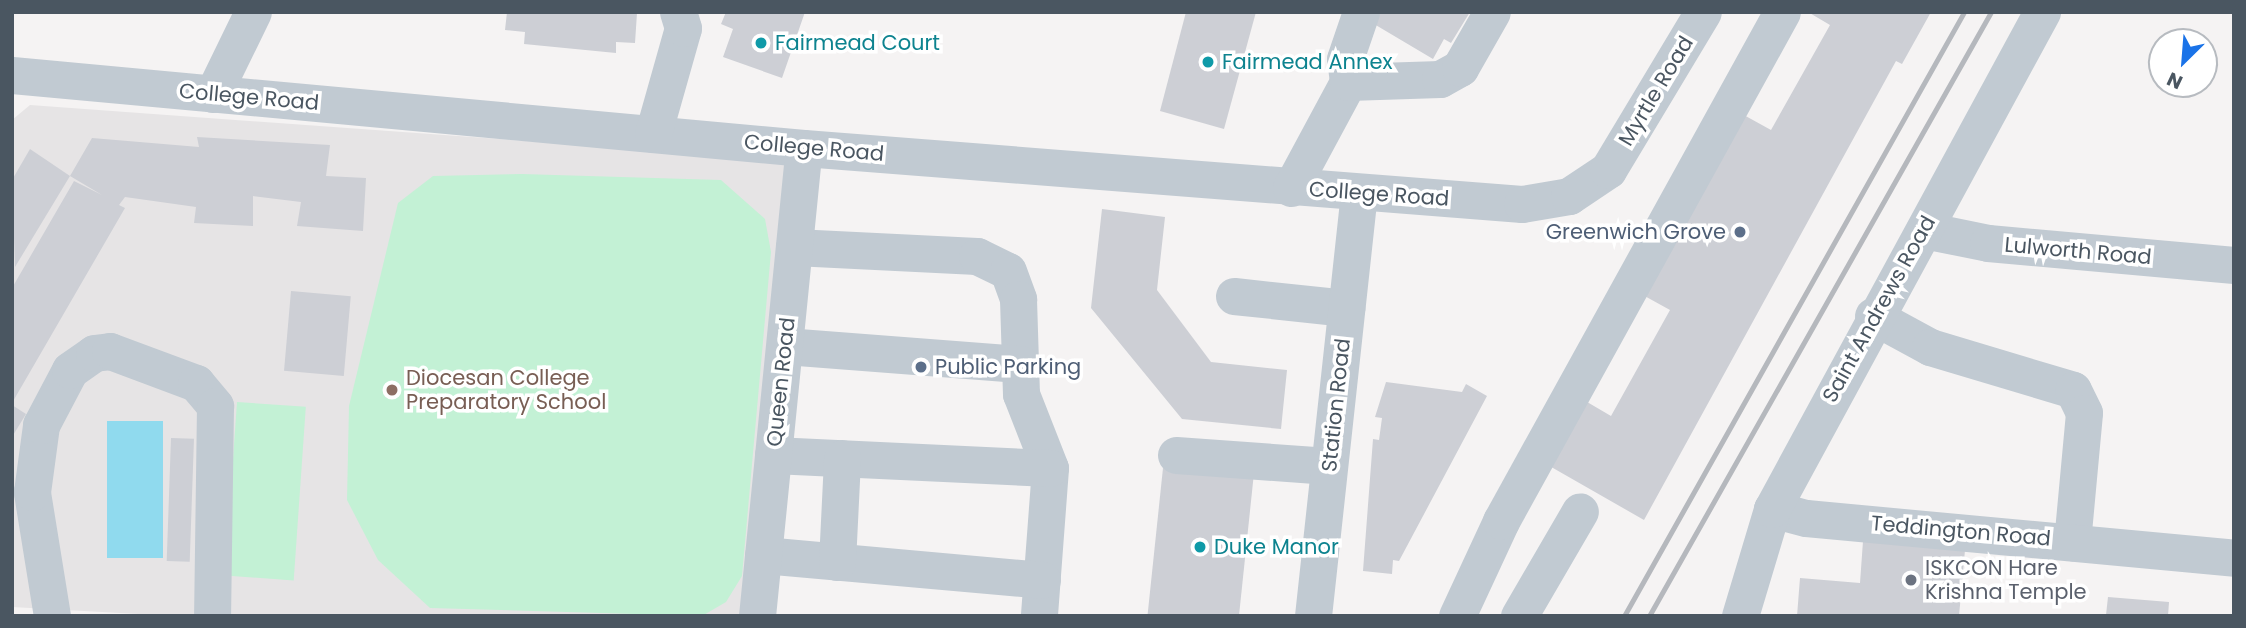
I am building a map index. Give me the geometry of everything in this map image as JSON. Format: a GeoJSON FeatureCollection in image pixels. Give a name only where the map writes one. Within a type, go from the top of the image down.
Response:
{"type":"FeatureCollection","features":[{"type":"Feature","properties":{"kind":"street"},"geometry":{"type":"LineString","coordinates":[[213,94],[253,12]]}},
{"type":"Feature","properties":{"kind":"street"},"geometry":{"type":"LineString","coordinates":[[653,134],[682,28],[678,12]]}},
{"type":"Feature","properties":{"kind":"street"},"geometry":{"type":"LineString","coordinates":[[1291,188],[1348,82],[1345,59],[1361,12]]}},
{"type":"Feature","properties":{"kind":"street"},"geometry":{"type":"LineString","coordinates":[[1348,82],[1440,79],[1460,68],[1492,12]]}},
{"type":"Feature","properties":{"kind":"street","name":"Myrtle Road"},"geometry":{"type":"LineString","coordinates":[[1608,170],[1703,12]]}},
{"type":"Feature","properties":{"kind":"street"},"geometry":{"type":"LineString","coordinates":[[1457,616],[1501,521],[1782,12]]}},
{"type":"Feature","properties":{"kind":"street","name":"Saint Andrews Road"},"geometry":{"type":"LineString","coordinates":[[1740,616],[1772,509],[1873,316],[1924,230],[2042,12]]}},
{"type":"Feature","properties":{"kind":"street","name":"College Road"},"geometry":{"type":"LineString","coordinates":[[12,75],[804,148],[1359,194],[1543,203],[1569,196],[1608,170]]}},
{"type":"Feature","properties":{"kind":"street","name":"Queen Road"},"geometry":{"type":"LineString","coordinates":[[757,616],[804,148]]}},
{"type":"Feature","properties":{"kind":"street","name":"Station Road"},"geometry":{"type":"LineString","coordinates":[[1313,616],[1359,194]]}},
{"type":"Feature","properties":{"kind":"street","name":"Lulworth Road"},"geometry":{"type":"LineString","coordinates":[[1924,230],[1987,243],[2234,265]]}},
{"type":"Feature","properties":{"kind":"street"},"geometry":{"type":"LineString","coordinates":[[794,247],[996,261],[1015,285],[1027,419],[1050,468],[1039,616]]}},
{"type":"Feature","properties":{"kind":"street"},"geometry":{"type":"LineString","coordinates":[[1234,296],[1346,308]]}},
{"type":"Feature","properties":{"kind":"street"},"geometry":{"type":"LineString","coordinates":[[1873,316],[1930,347],[2073,390],[2084,413],[2072,542]]}},
{"type":"Feature","properties":{"kind":"street"},"geometry":{"type":"LineString","coordinates":[[785,346],[1020,364]]}},
{"type":"Feature","properties":{"kind":"street"},"geometry":{"type":"LineString","coordinates":[[52,616],[33,503],[41,425],[70,370],[94,353],[110,351],[196,383],[215,406],[212,616]]}},
{"type":"Feature","properties":{"kind":"street"},"geometry":{"type":"LineString","coordinates":[[773,455],[1050,468]]}},
{"type":"Feature","properties":{"kind":"street"},"geometry":{"type":"LineString","coordinates":[[1176,455],[1329,466]]}},
{"type":"Feature","properties":{"kind":"street"},"geometry":{"type":"LineString","coordinates":[[837,562],[842,458]]}},
{"type":"Feature","properties":{"kind":"street","name":"Teddington Road"},"geometry":{"type":"LineString","coordinates":[[1772,509],[1806,518],[2234,558]]}},
{"type":"Feature","properties":{"kind":"street"},"geometry":{"type":"LineString","coordinates":[[1519,616],[1580,511]]}},
{"type":"Feature","properties":{"kind":"street"},"geometry":{"type":"LineString","coordinates":[[763,555],[1042,580]]}},
{"type":"Feature","properties":{"kind":"shaded area","name":"Diocesan College Preparatory School"},"geometry":{"type":"Polygon","coordinates":[[[30,105],[787,160],[747,616],[174,616],[12,607],[12,120],[30,105]]]}},
{"type":"Feature","properties":{"kind":"green space"},"geometry":{"type":"Polygon","coordinates":[[[522,174],[721,180],[765,219],[771,252],[742,576],[726,602],[702,616],[430,608],[378,560],[347,500],[349,406],[398,203],[433,176],[522,174]]]}},
{"type":"Feature","properties":{"kind":"green space"},"geometry":{"type":"Polygon","coordinates":[[[237,402],[306,407],[294,580],[225,576],[237,402]]]}},
{"type":"Feature","properties":{"kind":"water"},"geometry":{"type":"Polygon","coordinates":[[[107,421],[163,421],[163,558],[107,558],[107,421]]]}},
{"type":"Feature","properties":{"kind":"building"},"geometry":{"type":"Polygon","coordinates":[[[507,12],[637,13],[635,43],[616,42],[616,53],[524,44],[525,32],[505,30],[507,12]]]}},
{"type":"Feature","properties":{"kind":"building","name":"Fairmead Court"},"geometry":{"type":"Polygon","coordinates":[[[726,12],[805,12],[782,78],[723,57],[733,29],[721,24],[726,12]]]}},
{"type":"Feature","properties":{"kind":"building","name":"Fairmead Annex"},"geometry":{"type":"Polygon","coordinates":[[[1186,12],[1256,12],[1224,129],[1160,111],[1186,12]]]}},
{"type":"Feature","properties":{"kind":"building"},"geometry":{"type":"Polygon","coordinates":[[[1381,12],[1470,12],[1451,43],[1444,39],[1433,59],[1374,24],[1381,12]]]}},
{"type":"Feature","properties":{"kind":"building","name":"Greenwich Grove"},"geometry":{"type":"Polygon","coordinates":[[[1808,12],[1931,12],[1902,64],[1896,61],[1644,520],[1546,464],[1582,399],[1611,416],[1670,310],[1641,294],[1742,114],[1771,130],[1830,25],[1808,12]]]}},
{"type":"Feature","properties":{"kind":"building"},"geometry":{"type":"Polygon","coordinates":[[[197,137],[330,145],[326,176],[366,178],[363,231],[297,226],[301,202],[253,196],[253,226],[194,223],[196,207],[125,197],[119,205],[125,208],[12,403],[12,288],[74,181],[102,195],[70,176],[92,138],[199,147],[197,137]]]}},
{"type":"Feature","properties":{"kind":"building"},"geometry":{"type":"Polygon","coordinates":[[[30,149],[70,176],[15,267],[12,180],[30,149]]]}},
{"type":"Feature","properties":{"kind":"building"},"geometry":{"type":"Polygon","coordinates":[[[1102,209],[1165,217],[1157,290],[1211,362],[1287,370],[1281,429],[1182,419],[1091,308],[1102,209]]]}},
{"type":"Feature","properties":{"kind":"building"},"geometry":{"type":"Polygon","coordinates":[[[291,291],[351,296],[344,376],[284,371],[291,291]]]}},
{"type":"Feature","properties":{"kind":"building"},"geometry":{"type":"Polygon","coordinates":[[[1386,382],[1462,392],[1466,384],[1487,396],[1399,561],[1393,560],[1392,574],[1363,571],[1373,439],[1379,440],[1382,418],[1375,417],[1386,382]]]}},
{"type":"Feature","properties":{"kind":"building"},"geometry":{"type":"Polygon","coordinates":[[[12,405],[26,414],[12,437],[12,405]]]}},
{"type":"Feature","properties":{"kind":"building"},"geometry":{"type":"Polygon","coordinates":[[[171,438],[194,439],[190,562],[167,561],[171,438]]]}},
{"type":"Feature","properties":{"kind":"building","name":"Duke Manor"},"geometry":{"type":"Polygon","coordinates":[[[1163,468],[1254,478],[1239,616],[1147,616],[1163,468]]]}},
{"type":"Feature","properties":{"kind":"building","name":"ISKCON Hare Krishna Temple"},"geometry":{"type":"Polygon","coordinates":[[[1863,541],[1965,550],[1959,616],[1797,616],[1800,578],[1860,583],[1863,541]]]}},
{"type":"Feature","properties":{"kind":"building"},"geometry":{"type":"Polygon","coordinates":[[[2108,597],[2169,602],[2168,616],[2106,615],[2108,597]]]}},
{"type":"Feature","properties":{"kind":"railway"},"geometry":{"type":"LineString","coordinates":[[1624,616],[1964,12]]}},
{"type":"Feature","properties":{"kind":"railway"},"geometry":{"type":"LineString","coordinates":[[1649,616],[1991,12]]}},
{"type":"Feature","properties":{"kind":"place","name":"Fairmead Court"},"geometry":{"type":"Point","coordinates":[761,43]}},
{"type":"Feature","properties":{"kind":"place","name":"Fairmead Annex"},"geometry":{"type":"Point","coordinates":[1208,62]}},
{"type":"Feature","properties":{"kind":"place","name":"Greenwich Grove"},"geometry":{"type":"Point","coordinates":[1740,232]}},
{"type":"Feature","properties":{"kind":"place","name":"Public Parking"},"geometry":{"type":"Point","coordinates":[921,367]}},
{"type":"Feature","properties":{"kind":"place","name":"Diocesan College Preparatory School"},"geometry":{"type":"Point","coordinates":[392,390]}},
{"type":"Feature","properties":{"kind":"place","name":"Duke Manor"},"geometry":{"type":"Point","coordinates":[1200,547]}},
{"type":"Feature","properties":{"kind":"place","name":"ISKCON Hare Krishna Temple"},"geometry":{"type":"Point","coordinates":[1911,580]}}]}
